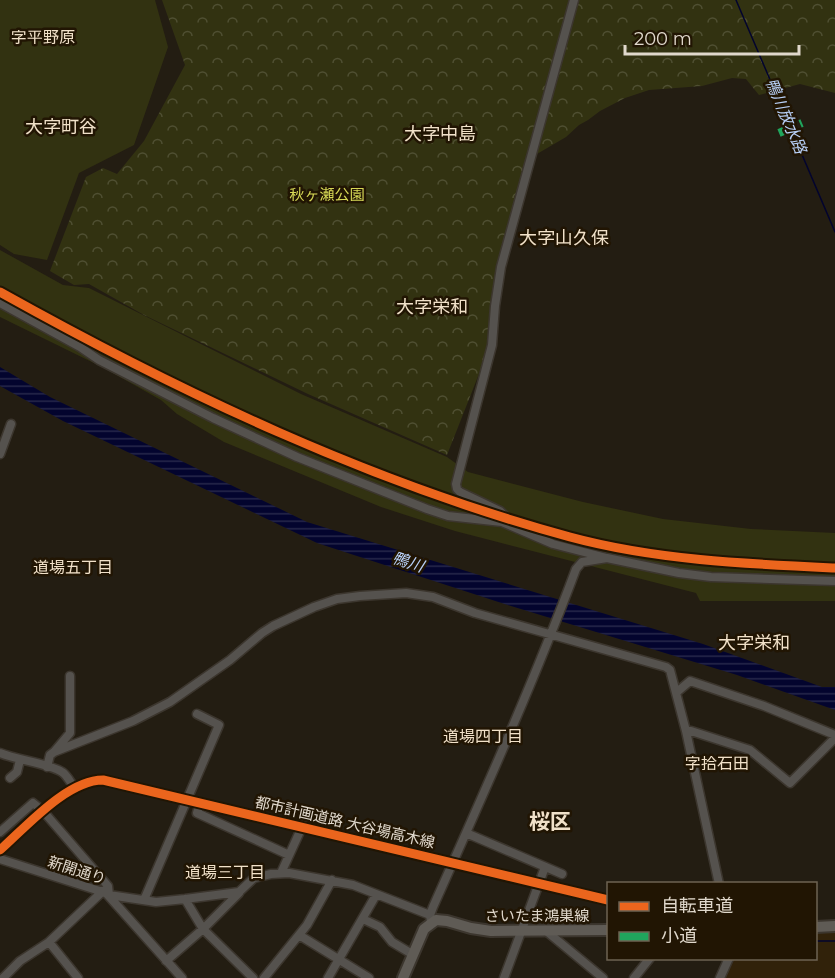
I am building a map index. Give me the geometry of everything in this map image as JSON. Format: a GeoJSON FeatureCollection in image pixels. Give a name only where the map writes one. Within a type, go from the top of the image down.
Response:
{"type":"FeatureCollection","features":[{"type":"Feature","properties":{"kind":"main road","name":"さいたま鴻巣線"},"geometry":{"type":"LineString","coordinates":[[431,919],[478,930],[607,930]]}},
{"type":"Feature","properties":{"kind":"main road"},"geometry":{"type":"LineString","coordinates":[[404,978],[412,954],[431,919]]}},
{"type":"Feature","properties":{"kind":"main road"},"geometry":{"type":"LineString","coordinates":[[817,927],[835,926]]}},
{"type":"Feature","properties":{"kind":"street"},"geometry":{"type":"LineString","coordinates":[[502,522],[504,515],[500,511],[460,492],[456,484],[492,345],[501,267],[574,0]]}},
{"type":"Feature","properties":{"kind":"street"},"geometry":{"type":"LineString","coordinates":[[0,303],[99,360],[290,454],[448,516],[502,522],[553,544],[607,558],[705,576],[835,581]]}},
{"type":"Feature","properties":{"kind":"street"},"geometry":{"type":"LineString","coordinates":[[0,454],[11,424]]}},
{"type":"Feature","properties":{"kind":"street"},"geometry":{"type":"LineString","coordinates":[[166,961],[254,878],[281,873],[353,885],[431,919],[452,863],[466,833],[476,820],[553,633],[576,569],[582,562],[607,558]]}},
{"type":"Feature","properties":{"kind":"street"},"geometry":{"type":"LineString","coordinates":[[54,752],[133,722],[170,702],[224,664],[262,633],[314,608],[337,600],[360,596],[406,593],[433,597],[475,613],[553,633],[670,670],[686,731],[719,882]]}},
{"type":"Feature","properties":{"kind":"street"},"geometry":{"type":"LineString","coordinates":[[46,767],[50,755],[70,733],[69,676]]}},
{"type":"Feature","properties":{"kind":"street"},"geometry":{"type":"LineString","coordinates":[[677,692],[690,681],[771,708],[835,736],[790,783],[750,750],[686,731]]}},
{"type":"Feature","properties":{"kind":"street"},"geometry":{"type":"LineString","coordinates":[[144,900],[219,725],[197,714]]}},
{"type":"Feature","properties":{"kind":"street"},"geometry":{"type":"LineString","coordinates":[[0,753],[63,772],[74,787],[0,850]]}},
{"type":"Feature","properties":{"kind":"street"},"geometry":{"type":"LineString","coordinates":[[10,778],[16,772],[20,760]]}},
{"type":"Feature","properties":{"kind":"street","name":"都市計画道路 大谷場高木線"},"geometry":{"type":"LineString","coordinates":[[74,787],[103,780],[607,900]]}},
{"type":"Feature","properties":{"kind":"street"},"geometry":{"type":"LineString","coordinates":[[0,832],[33,803],[44,812],[108,886],[106,893],[49,942],[20,961],[2,977]]}},
{"type":"Feature","properties":{"kind":"street"},"geometry":{"type":"LineString","coordinates":[[200,803],[197,813],[289,855]]}},
{"type":"Feature","properties":{"kind":"street"},"geometry":{"type":"LineString","coordinates":[[281,873],[307,816]]}},
{"type":"Feature","properties":{"kind":"street"},"geometry":{"type":"LineString","coordinates":[[466,833],[562,874]]}},
{"type":"Feature","properties":{"kind":"street","name":"新開通り"},"geometry":{"type":"LineString","coordinates":[[0,859],[106,893],[182,978]]}},
{"type":"Feature","properties":{"kind":"street"},"geometry":{"type":"LineString","coordinates":[[504,978],[545,867]]}},
{"type":"Feature","properties":{"kind":"street"},"geometry":{"type":"LineString","coordinates":[[264,978],[307,925],[332,880]]}},
{"type":"Feature","properties":{"kind":"street"},"geometry":{"type":"LineString","coordinates":[[106,893],[156,902],[239,892]]}},
{"type":"Feature","properties":{"kind":"street"},"geometry":{"type":"LineString","coordinates":[[328,978],[376,895]]}},
{"type":"Feature","properties":{"kind":"street"},"geometry":{"type":"LineString","coordinates":[[185,899],[202,929],[253,978]]}},
{"type":"Feature","properties":{"kind":"street"},"geometry":{"type":"LineString","coordinates":[[363,919],[380,927],[392,942],[412,954]]}},
{"type":"Feature","properties":{"kind":"street"},"geometry":{"type":"LineString","coordinates":[[545,930],[603,978]]}},
{"type":"Feature","properties":{"kind":"street"},"geometry":{"type":"LineString","coordinates":[[299,935],[369,978]]}},
{"type":"Feature","properties":{"kind":"street"},"geometry":{"type":"LineString","coordinates":[[49,942],[78,978]]}},
{"type":"Feature","properties":{"kind":"street"},"geometry":{"type":"LineString","coordinates":[[634,978],[648,960]]}},
{"type":"Feature","properties":{"kind":"street"},"geometry":{"type":"LineString","coordinates":[[720,978],[728,960]]}},
{"type":"Feature","properties":{"kind":"shaded area"},"geometry":{"type":"Polygon","coordinates":[[[835,932],[835,978],[725,978],[734,960],[817,960],[817,933],[835,932]]]}},
{"type":"Feature","properties":{"kind":"green space"},"geometry":{"type":"Polygon","coordinates":[[[0,0],[155,0],[168,47],[134,145],[79,173],[47,260],[14,254],[0,245],[0,0]]]}},
{"type":"Feature","properties":{"kind":"green space","name":"秋ヶ瀬公園"},"geometry":{"type":"Polygon","coordinates":[[[162,0],[835,0],[835,93],[800,84],[759,95],[746,79],[732,78],[702,86],[649,90],[625,98],[600,111],[566,137],[530,158],[507,241],[490,346],[447,455],[308,394],[144,315],[89,284],[74,285],[50,271],[86,177],[103,168],[117,174],[144,141],[185,65],[162,0]]]}},
{"type":"Feature","properties":{"kind":"green space"},"geometry":{"type":"Polygon","coordinates":[[[0,250],[63,285],[89,288],[301,394],[447,457],[468,472],[583,502],[663,519],[751,529],[835,533],[835,601],[700,601],[696,593],[455,531],[381,507],[224,442],[177,414],[161,400],[102,367],[0,317],[0,250]]]}},
{"type":"Feature","properties":{"kind":"water","name":"鴨川"},"geometry":{"type":"Polygon","coordinates":[[[0,367],[50,397],[307,522],[703,644],[822,687],[835,687],[835,710],[737,675],[511,606],[317,543],[63,421],[0,386],[0,367]]]}},
{"type":"Feature","properties":{"kind":"waterway","name":"鴨川放水路"},"geometry":{"type":"LineString","coordinates":[[736,0],[835,232]]}},
{"type":"Feature","properties":{"kind":"waterway"},"geometry":{"type":"LineString","coordinates":[[817,941],[835,941]]}},
{"type":"Feature","properties":{"kind":"marked path"},"geometry":{"type":"LineString","coordinates":[[779,133],[802,123]]}},
{"type":"Feature","properties":{"kind":"cycle path"},"geometry":{"type":"LineString","coordinates":[[0,292],[137,365],[278,432],[422,490],[495,515],[570,537],[635,551],[701,560],[835,568]]}},
{"type":"Feature","properties":{"kind":"cycle path"},"geometry":{"type":"LineString","coordinates":[[0,850],[61,796],[89,782],[103,780],[607,900]]}},
{"type":"Feature","properties":{"kind":"district","name":"字平野原"},"geometry":{"type":"Point","coordinates":[43,37]}},
{"type":"Feature","properties":{"kind":"district","name":"大字町谷"},"geometry":{"type":"Point","coordinates":[61,127]}},
{"type":"Feature","properties":{"kind":"district","name":"大字中島"},"geometry":{"type":"Point","coordinates":[440,134]}},
{"type":"Feature","properties":{"kind":"district","name":"大字山久保"},"geometry":{"type":"Point","coordinates":[564,238]}},
{"type":"Feature","properties":{"kind":"district","name":"大字栄和"},"geometry":{"type":"Point","coordinates":[432,307]}},
{"type":"Feature","properties":{"kind":"district","name":"道場五丁目"},"geometry":{"type":"Point","coordinates":[73,567]}},
{"type":"Feature","properties":{"kind":"district","name":"大字栄和"},"geometry":{"type":"Point","coordinates":[754,643]}},
{"type":"Feature","properties":{"kind":"district","name":"道場四丁目"},"geometry":{"type":"Point","coordinates":[483,736]}},
{"type":"Feature","properties":{"kind":"district","name":"字拾石田"},"geometry":{"type":"Point","coordinates":[717,763]}},
{"type":"Feature","properties":{"kind":"district","name":"桜区"},"geometry":{"type":"Point","coordinates":[550,821]}},
{"type":"Feature","properties":{"kind":"district","name":"道場三丁目"},"geometry":{"type":"Point","coordinates":[225,872]}}]}
